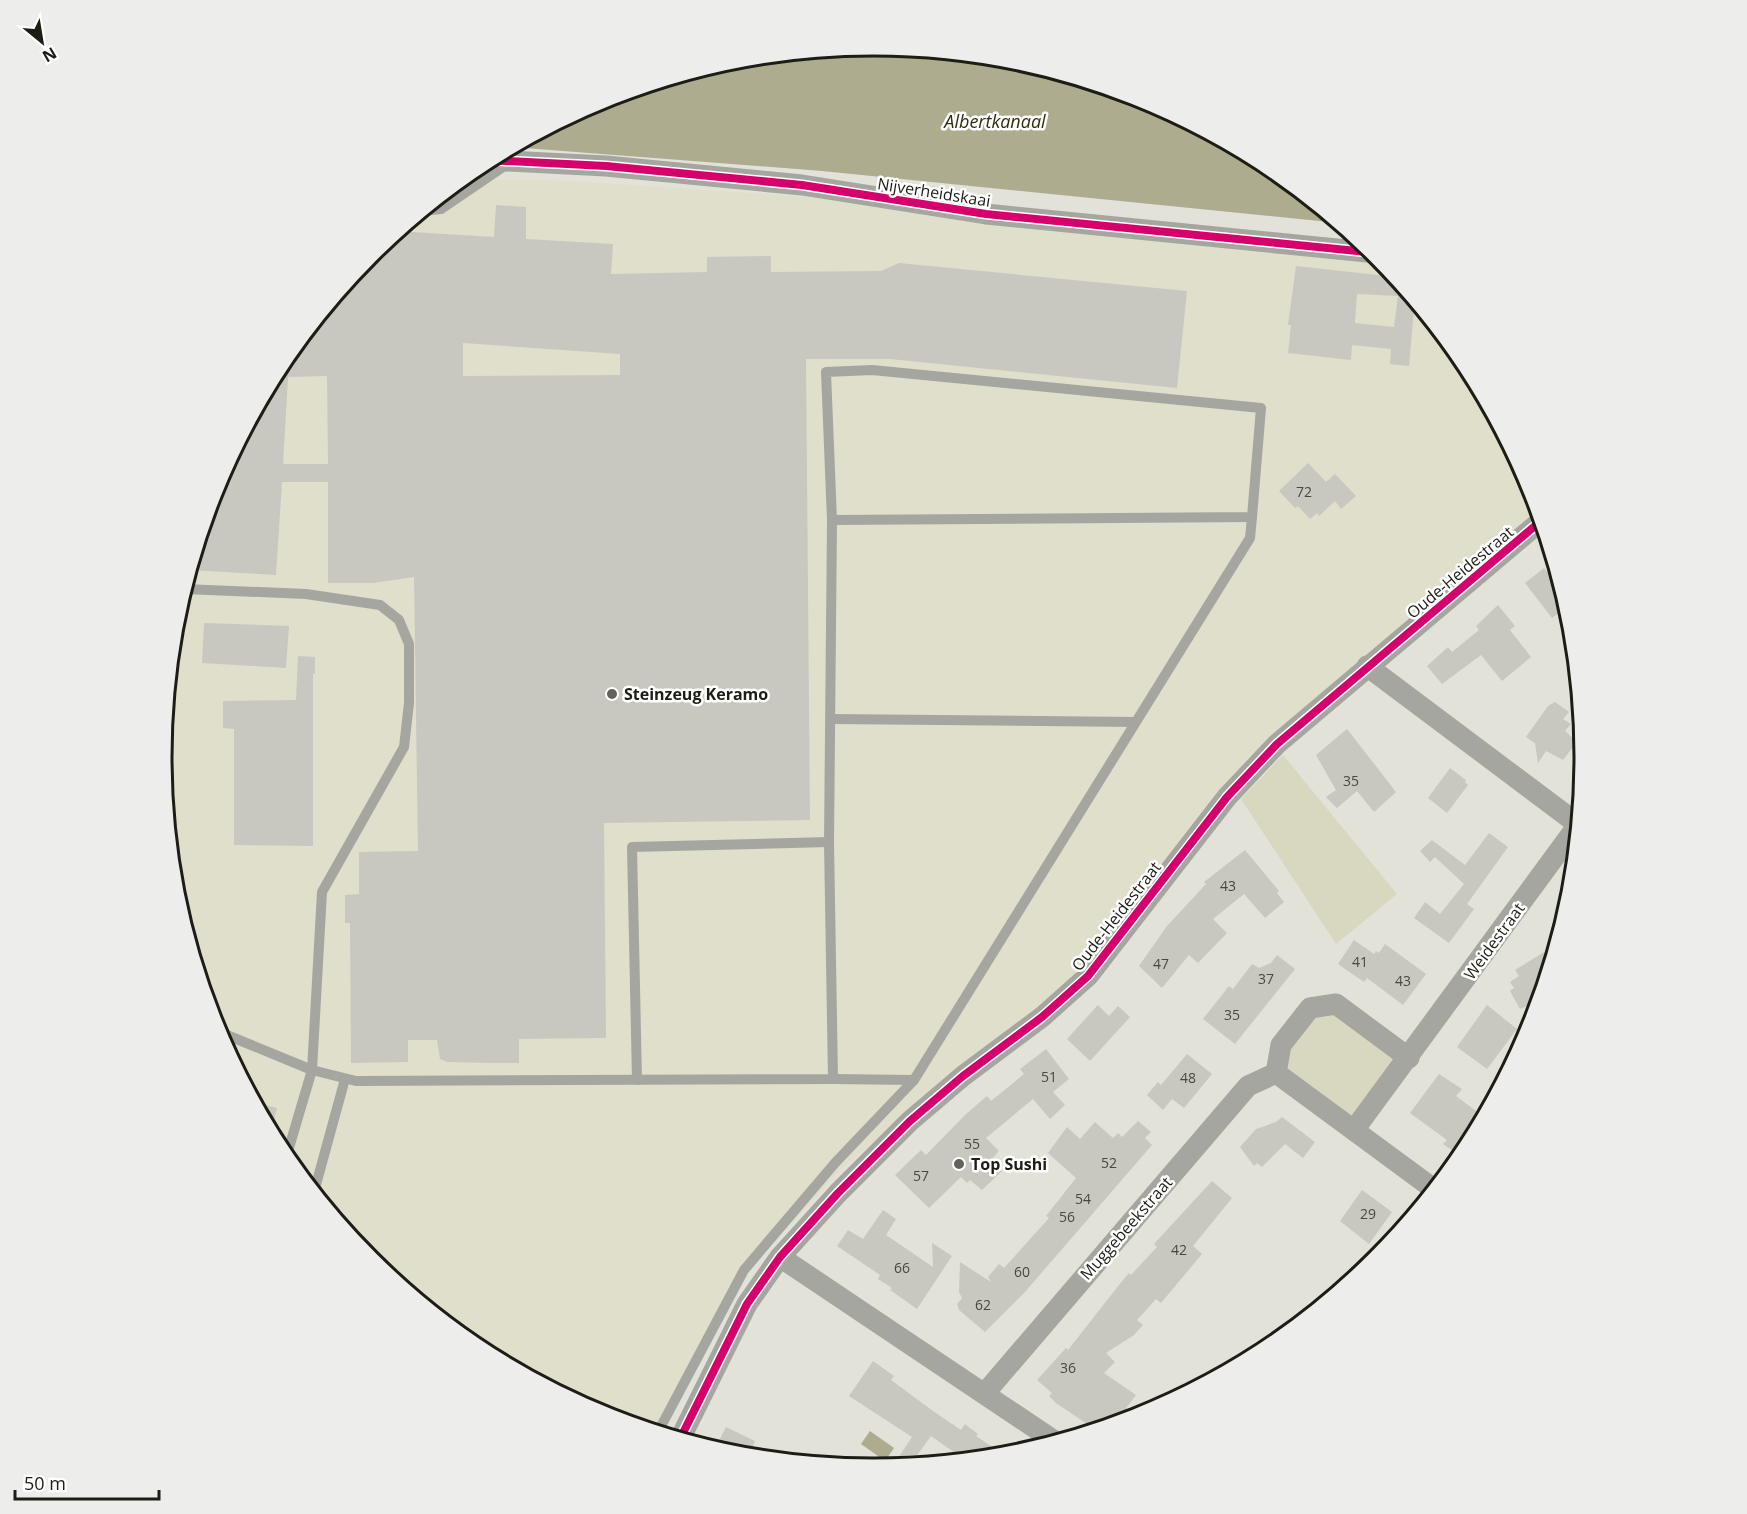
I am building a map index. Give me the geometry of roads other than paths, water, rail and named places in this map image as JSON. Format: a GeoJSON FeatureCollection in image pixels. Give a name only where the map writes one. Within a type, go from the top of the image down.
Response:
{"type":"FeatureCollection","features":[{"type":"Feature","properties":{"kind":"street","name":"Nijverheidskaai"},"geometry":{"type":"LineString","coordinates":[[504,161],[606,165],[802,185],[986,214],[1359,251]]}},
{"type":"Feature","properties":{"kind":"street","name":"Oude-Heidestraat"},"geometry":{"type":"LineString","coordinates":[[683,1432],[747,1304],[780,1257],[910,1121],[963,1076],[1042,1017],[1088,976],[1227,797],[1276,744],[1536,525]]}},
{"type":"Feature","properties":{"kind":"street"},"geometry":{"type":"LineString","coordinates":[[1367,666],[1572,820]]}},
{"type":"Feature","properties":{"kind":"street","name":"Weidestraat"},"geometry":{"type":"LineString","coordinates":[[1354,1130],[1570,836]]}},
{"type":"Feature","properties":{"kind":"street"},"geometry":{"type":"LineString","coordinates":[[1409,1058],[1336,1004],[1310,1008],[1281,1045],[1276,1073],[1429,1185]]}},
{"type":"Feature","properties":{"kind":"street","name":"Muggebeekstraat"},"geometry":{"type":"LineString","coordinates":[[985,1393],[1248,1086],[1276,1073]]}},
{"type":"Feature","properties":{"kind":"street"},"geometry":{"type":"LineString","coordinates":[[780,1257],[1048,1437]]}},
{"type":"Feature","properties":{"kind":"lane"},"geometry":{"type":"LineString","coordinates":[[435,210],[441,209],[511,162]]}},
{"type":"Feature","properties":{"kind":"lane"},"geometry":{"type":"LineString","coordinates":[[662,1425],[744,1270],[836,1163],[914,1080],[1250,538],[1261,408],[872,370],[826,372],[832,520],[829,842],[833,1079]]}},
{"type":"Feature","properties":{"kind":"lane"},"geometry":{"type":"LineString","coordinates":[[832,520],[1252,517]]}},
{"type":"Feature","properties":{"kind":"lane"},"geometry":{"type":"LineString","coordinates":[[192,589],[306,594],[380,605],[399,620],[409,644],[409,704],[404,747],[322,892],[312,1070],[289,1146]]}},
{"type":"Feature","properties":{"kind":"lane"},"geometry":{"type":"LineString","coordinates":[[831,719],[1135,722]]}},
{"type":"Feature","properties":{"kind":"lane"},"geometry":{"type":"LineString","coordinates":[[637,1080],[632,847],[829,842]]}},
{"type":"Feature","properties":{"kind":"lane"},"geometry":{"type":"LineString","coordinates":[[230,1036],[312,1070],[356,1081],[914,1080]]}},
{"type":"Feature","properties":{"kind":"lane"},"geometry":{"type":"LineString","coordinates":[[316,1183],[345,1079]]}},
{"type":"Feature","properties":{"kind":"water","name":"Albertkanaal"},"geometry":{"type":"Polygon","coordinates":[[[828,57],[919,57],[1010,69],[1055,79],[1142,109],[1224,149],[1301,200],[1326,222],[822,171],[525,148],[605,109],[692,79],[737,69],[828,57]]]}},
{"type":"Feature","properties":{"kind":"water"},"geometry":{"type":"Polygon","coordinates":[[[870,1431],[894,1448],[887,1458],[881,1458],[861,1444],[870,1431]]]}},
{"type":"Feature","properties":{"kind":"place","name":"Steinzeug Keramo"},"geometry":{"type":"Point","coordinates":[612,694]}},
{"type":"Feature","properties":{"kind":"place","name":"Top Sushi"},"geometry":{"type":"Point","coordinates":[959,1164]}}]}
